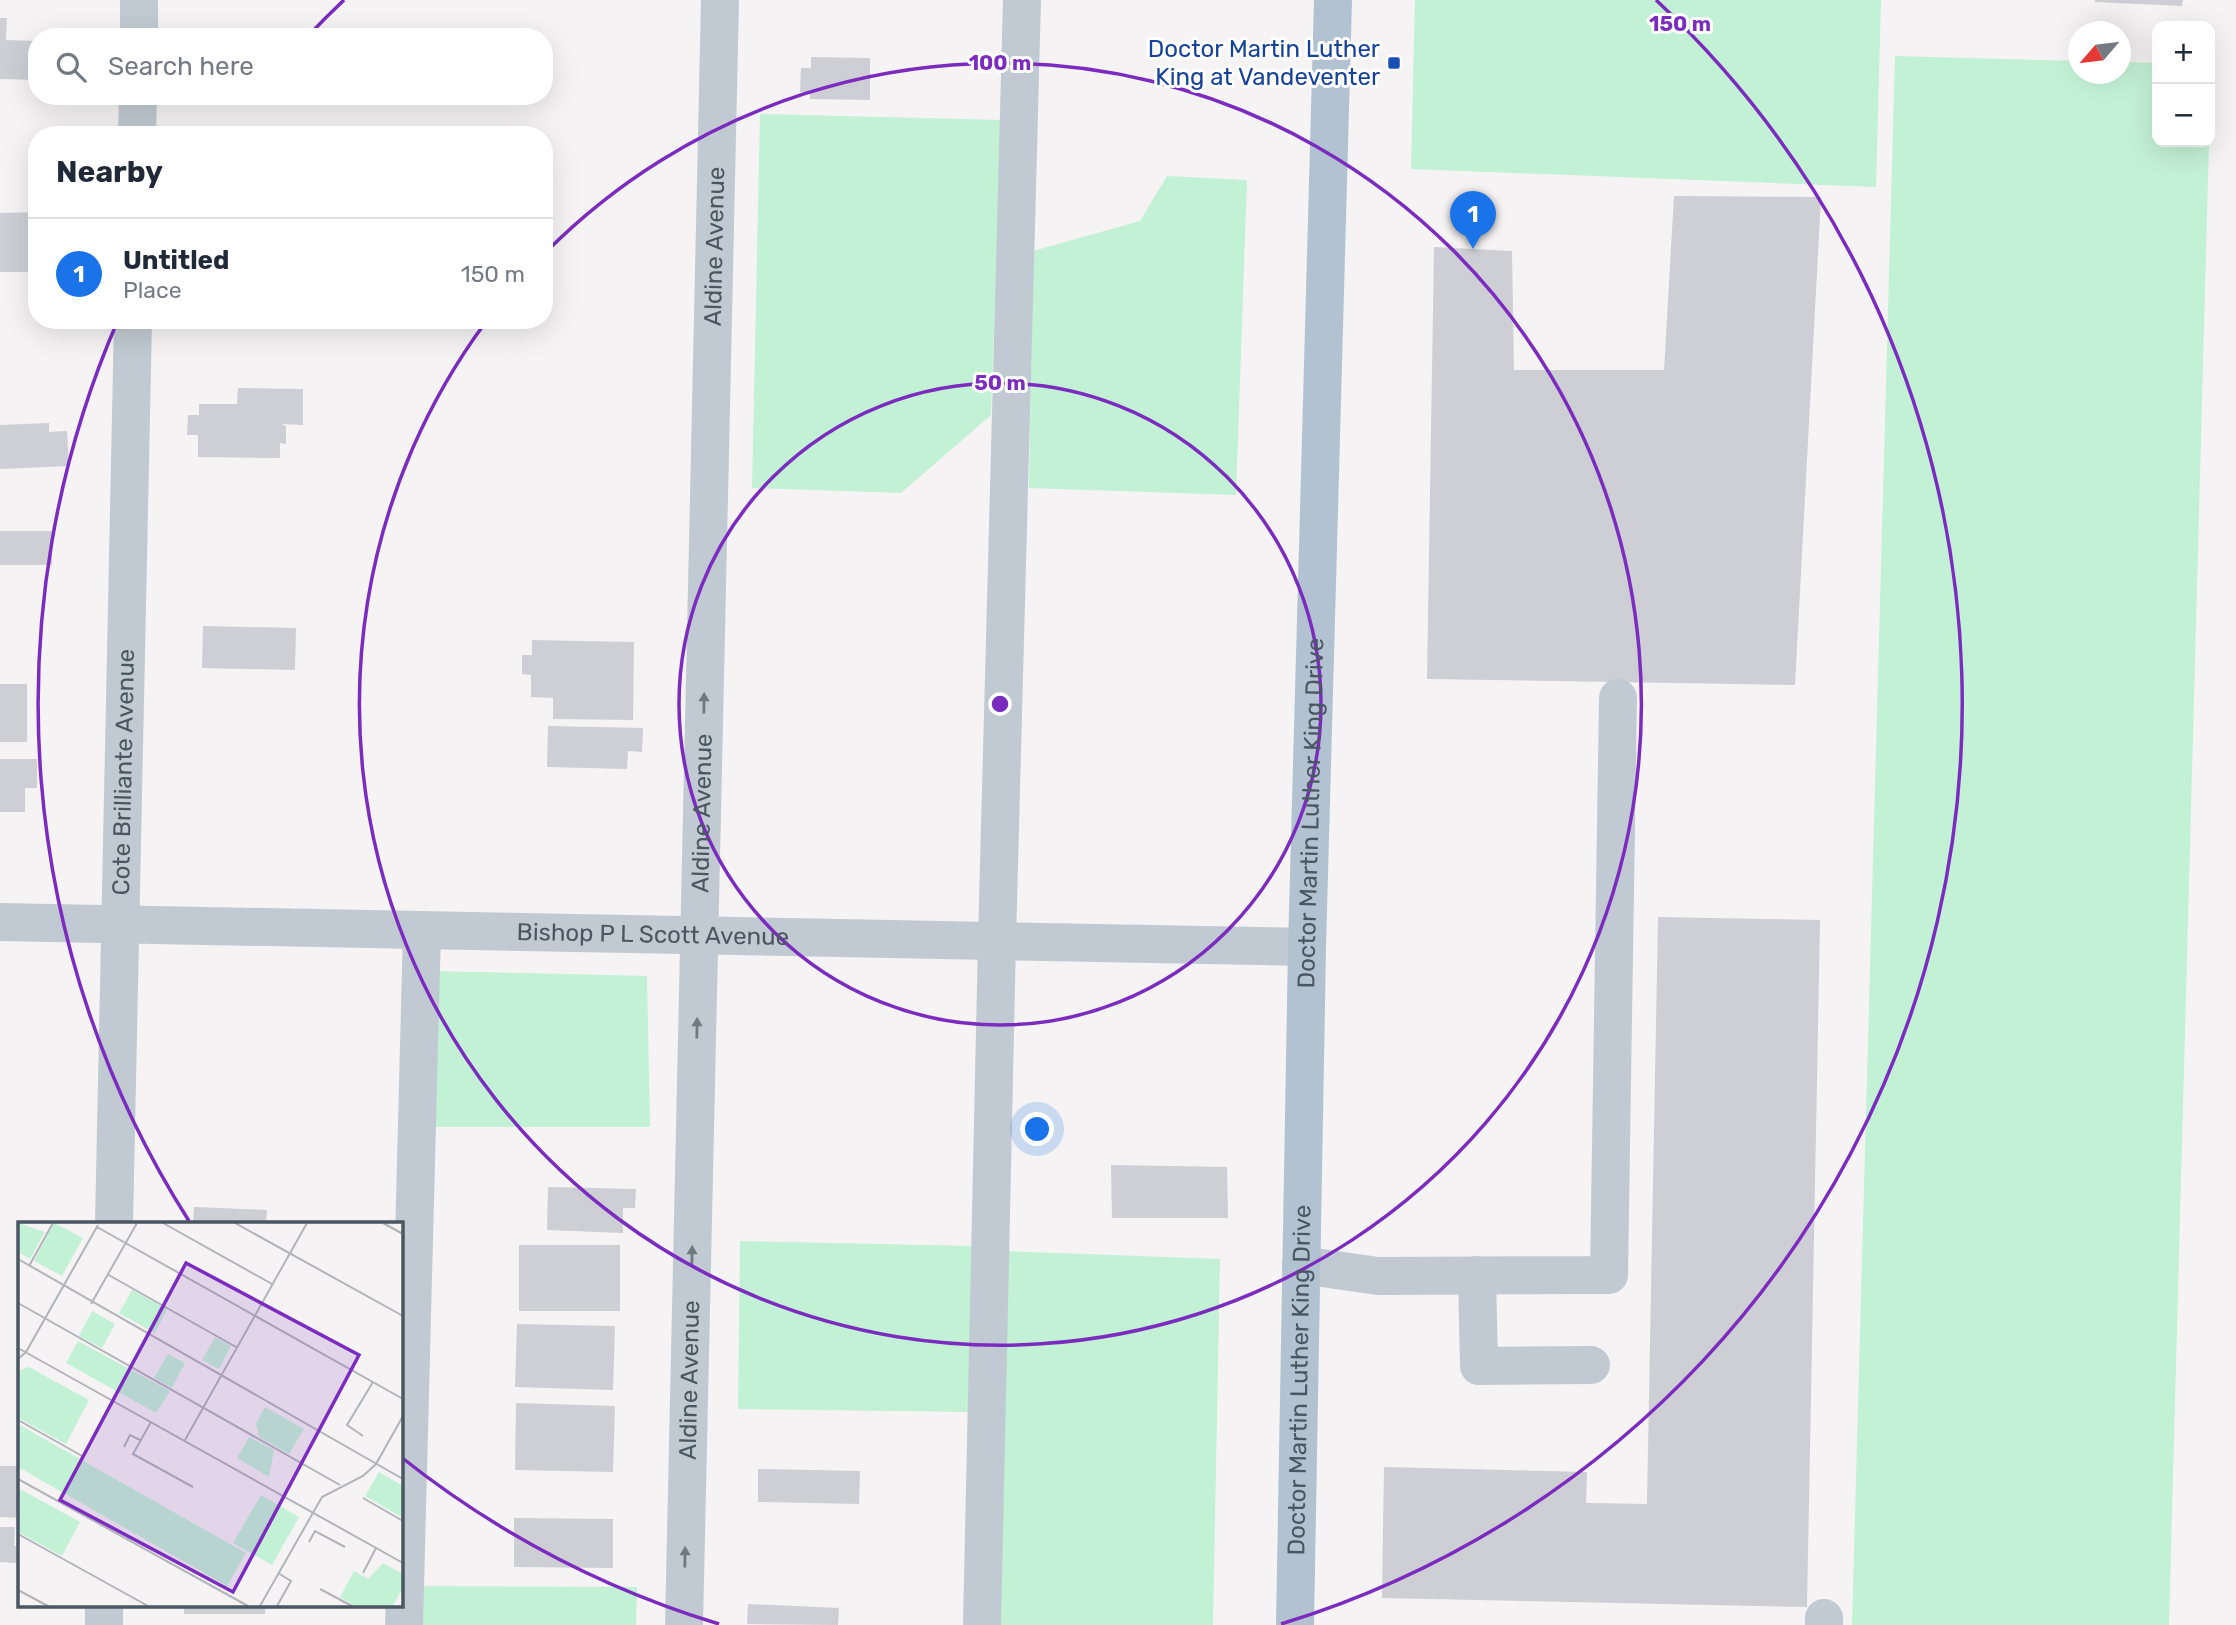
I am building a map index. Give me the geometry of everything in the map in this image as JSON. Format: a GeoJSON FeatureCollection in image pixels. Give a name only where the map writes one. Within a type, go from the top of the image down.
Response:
{"type":"FeatureCollection","features":[{"type":"Feature","properties":{"kind":"main road","name":"Doctor Martin Luther King Drive"},"geometry":{"type":"LineString","coordinates":[[1295,1625],[1307,947],[1333,0]]}},
{"type":"Feature","properties":{"kind":"street"},"geometry":{"type":"LineString","coordinates":[[139,0],[139,28]]}},
{"type":"Feature","properties":{"kind":"street","name":"Aldine Avenue"},"geometry":{"type":"LineString","coordinates":[[684,1625],[720,0]]}},
{"type":"Feature","properties":{"kind":"street"},"geometry":{"type":"LineString","coordinates":[[982,1625],[1022,0]]}},
{"type":"Feature","properties":{"kind":"street"},"geometry":{"type":"LineString","coordinates":[[137,126],[138,105]]}},
{"type":"Feature","properties":{"kind":"street","name":"Cote Brilliante Avenue"},"geometry":{"type":"LineString","coordinates":[[114,1222],[134,329]]}},
{"type":"Feature","properties":{"kind":"street"},"geometry":{"type":"LineString","coordinates":[[1301,1265],[1371,1275],[1609,1275],[1618,698]]}},
{"type":"Feature","properties":{"kind":"street","name":"Bishop P L Scott Avenue"},"geometry":{"type":"LineString","coordinates":[[0,922],[1307,947]]}},
{"type":"Feature","properties":{"kind":"street"},"geometry":{"type":"LineString","coordinates":[[404,1625],[422,930]]}},
{"type":"Feature","properties":{"kind":"street"},"geometry":{"type":"LineString","coordinates":[[1476,1275],[1479,1366],[1591,1364]]}},
{"type":"Feature","properties":{"kind":"green space"},"geometry":{"type":"Polygon","coordinates":[[[1415,0],[1881,0],[1876,187],[1411,169],[1415,0]]]}},
{"type":"Feature","properties":{"kind":"green space"},"geometry":{"type":"Polygon","coordinates":[[[1895,56],[2068,61],[2068,84],[2131,84],[2131,62],[2152,63],[2152,147],[2209,147],[2169,1625],[1852,1625],[1895,56]]]}},
{"type":"Feature","properties":{"kind":"green space"},"geometry":{"type":"Polygon","coordinates":[[[760,114],[1001,120],[991,415],[901,493],[752,488],[760,114]]]}},
{"type":"Feature","properties":{"kind":"green space"},"geometry":{"type":"Polygon","coordinates":[[[1167,176],[1247,180],[1236,495],[1029,488],[1033,251],[1140,221],[1167,176]]]}},
{"type":"Feature","properties":{"kind":"green space"},"geometry":{"type":"Polygon","coordinates":[[[429,971],[647,976],[650,1127],[434,1127],[429,971]]]}},
{"type":"Feature","properties":{"kind":"green space"},"geometry":{"type":"Polygon","coordinates":[[[740,1241],[974,1246],[970,1412],[738,1409],[740,1241]]]}},
{"type":"Feature","properties":{"kind":"green space"},"geometry":{"type":"Polygon","coordinates":[[[1001,1251],[1220,1259],[1213,1625],[998,1625],[1001,1251]]]}},
{"type":"Feature","properties":{"kind":"green space"},"geometry":{"type":"Polygon","coordinates":[[[413,1586],[637,1587],[636,1625],[413,1625],[413,1586]]]}},
{"type":"Feature","properties":{"kind":"building"},"geometry":{"type":"Polygon","coordinates":[[[2095,0],[2183,0],[2182,6],[2095,0]]]}},
{"type":"Feature","properties":{"kind":"building"},"geometry":{"type":"Polygon","coordinates":[[[0,18],[7,18],[6,40],[28,41],[28,80],[0,79],[0,18]]]}},
{"type":"Feature","properties":{"kind":"building"},"geometry":{"type":"Polygon","coordinates":[[[811,57],[870,58],[870,100],[810,99],[810,92],[800,92],[801,68],[811,68],[811,57]]]}},
{"type":"Feature","properties":{"kind":"building"},"geometry":{"type":"Polygon","coordinates":[[[1674,196],[1821,197],[1795,685],[1427,679],[1434,247],[1512,251],[1514,370],[1664,370],[1674,196]]]}},
{"type":"Feature","properties":{"kind":"building"},"geometry":{"type":"Polygon","coordinates":[[[28,212],[28,272],[0,272],[0,213],[28,212]]]}},
{"type":"Feature","properties":{"kind":"building"},"geometry":{"type":"Polygon","coordinates":[[[238,388],[303,389],[303,425],[281,424],[286,426],[286,444],[280,443],[280,458],[198,457],[198,435],[187,435],[188,415],[199,415],[199,404],[237,404],[238,388]]]}},
{"type":"Feature","properties":{"kind":"building"},"geometry":{"type":"Polygon","coordinates":[[[49,423],[49,432],[67,431],[69,466],[0,469],[0,425],[49,423]]]}},
{"type":"Feature","properties":{"kind":"building"},"geometry":{"type":"Polygon","coordinates":[[[0,531],[52,531],[52,565],[0,565],[0,531]]]}},
{"type":"Feature","properties":{"kind":"building"},"geometry":{"type":"Polygon","coordinates":[[[203,626],[296,628],[295,670],[202,668],[203,626]]]}},
{"type":"Feature","properties":{"kind":"building"},"geometry":{"type":"Polygon","coordinates":[[[532,640],[634,642],[633,720],[553,719],[553,698],[531,697],[531,675],[522,674],[522,655],[532,655],[532,640]]]}},
{"type":"Feature","properties":{"kind":"building"},"geometry":{"type":"Polygon","coordinates":[[[0,684],[27,684],[27,742],[0,742],[0,684]]]}},
{"type":"Feature","properties":{"kind":"building"},"geometry":{"type":"Polygon","coordinates":[[[548,726],[643,728],[642,752],[628,751],[627,769],[547,767],[548,726]]]}},
{"type":"Feature","properties":{"kind":"building"},"geometry":{"type":"Polygon","coordinates":[[[0,759],[37,759],[37,788],[25,788],[25,812],[0,812],[0,759]]]}},
{"type":"Feature","properties":{"kind":"building"},"geometry":{"type":"Polygon","coordinates":[[[1658,917],[1820,920],[1807,1607],[1382,1598],[1384,1467],[1587,1472],[1586,1503],[1647,1504],[1658,917]]]}},
{"type":"Feature","properties":{"kind":"building"},"geometry":{"type":"Polygon","coordinates":[[[1111,1165],[1227,1167],[1228,1218],[1112,1218],[1111,1165]]]}},
{"type":"Feature","properties":{"kind":"building"},"geometry":{"type":"Polygon","coordinates":[[[548,1187],[636,1189],[635,1208],[623,1208],[623,1233],[547,1230],[548,1187]]]}},
{"type":"Feature","properties":{"kind":"building"},"geometry":{"type":"Polygon","coordinates":[[[194,1207],[267,1210],[266,1222],[193,1222],[194,1207]]]}},
{"type":"Feature","properties":{"kind":"building"},"geometry":{"type":"Polygon","coordinates":[[[519,1245],[620,1245],[620,1311],[519,1311],[519,1245]]]}},
{"type":"Feature","properties":{"kind":"building"},"geometry":{"type":"Polygon","coordinates":[[[517,1324],[615,1326],[613,1390],[515,1387],[517,1324]]]}},
{"type":"Feature","properties":{"kind":"building"},"geometry":{"type":"Polygon","coordinates":[[[516,1403],[615,1406],[613,1472],[515,1470],[516,1403]]]}},
{"type":"Feature","properties":{"kind":"building"},"geometry":{"type":"Polygon","coordinates":[[[0,1466],[18,1466],[18,1518],[0,1517],[0,1466]]]}},
{"type":"Feature","properties":{"kind":"building"},"geometry":{"type":"Polygon","coordinates":[[[758,1469],[860,1471],[859,1504],[758,1502],[758,1469]]]}},
{"type":"Feature","properties":{"kind":"building"},"geometry":{"type":"Polygon","coordinates":[[[514,1518],[613,1519],[613,1568],[514,1567],[514,1518]]]}},
{"type":"Feature","properties":{"kind":"building"},"geometry":{"type":"Polygon","coordinates":[[[0,1527],[15,1527],[14,1546],[18,1546],[18,1562],[0,1562],[0,1527]]]}},
{"type":"Feature","properties":{"kind":"building"},"geometry":{"type":"Polygon","coordinates":[[[748,1604],[839,1608],[838,1625],[747,1624],[748,1604]]]}},
{"type":"Feature","properties":{"kind":"building"},"geometry":{"type":"Polygon","coordinates":[[[184,1608],[265,1608],[265,1614],[184,1614],[184,1608]]]}},
{"type":"Feature","properties":{"kind":"place","name":"Doctor Martin Luther King at Vandeventer"},"geometry":{"type":"Point","coordinates":[1394,63]}},
{"type":"Feature","properties":{"kind":"place","name":"Untitled"},"geometry":{"type":"Point","coordinates":[1473,249]}}]}
